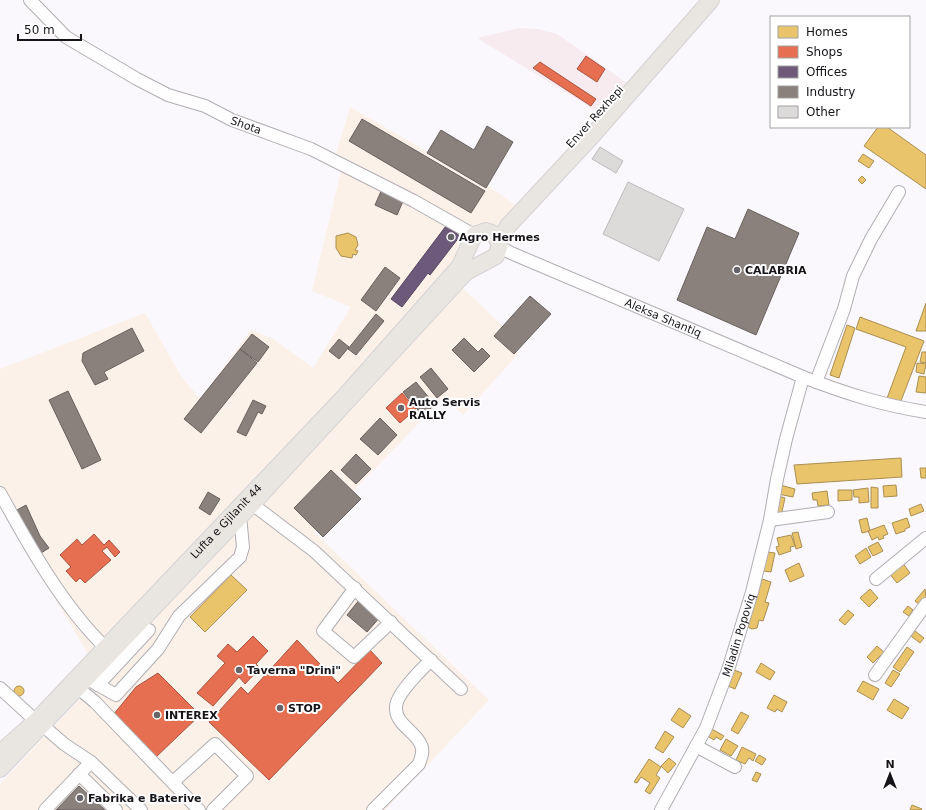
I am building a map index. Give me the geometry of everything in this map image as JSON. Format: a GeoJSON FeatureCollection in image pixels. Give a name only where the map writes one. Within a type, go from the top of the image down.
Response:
{"type":"FeatureCollection","features":[{"type":"Feature","properties":{"kind":"main road","name":"Enver Rexhepi"},"geometry":{"type":"LineString","coordinates":[[477,238],[503,220],[700,0]]}},
{"type":"Feature","properties":{"kind":"main road"},"geometry":{"type":"LineString","coordinates":[[0,769],[5,755],[38,723],[87,683],[145,625],[240,516],[466,272],[484,261],[493,258],[502,249],[508,226],[591,136],[711,0]]}},
{"type":"Feature","properties":{"kind":"main road"},"geometry":{"type":"LineString","coordinates":[[484,261],[473,255],[477,238],[494,234],[502,249]]}},
{"type":"Feature","properties":{"kind":"main road","name":"Lufta e Gjilanit 44"},"geometry":{"type":"LineString","coordinates":[[38,723],[106,648],[346,395],[460,266],[477,238]]}},
{"type":"Feature","properties":{"kind":"street","name":"Shota"},"geometry":{"type":"LineString","coordinates":[[30,0],[66,37],[137,80],[168,95],[205,106],[232,120],[310,149],[414,201],[477,238]]}},
{"type":"Feature","properties":{"kind":"street"},"geometry":{"type":"LineString","coordinates":[[816,382],[844,309],[853,276],[871,239],[899,192]]}},
{"type":"Feature","properties":{"kind":"street","name":"Aleksa Shantiq"},"geometry":{"type":"LineString","coordinates":[[502,249],[851,396],[896,408],[926,412]]}},
{"type":"Feature","properties":{"kind":"street","name":"Miladin Popoviq"},"geometry":{"type":"LineString","coordinates":[[661,810],[709,722],[728,670],[752,592],[770,520],[780,466],[803,377]]}},
{"type":"Feature","properties":{"kind":"street"},"geometry":{"type":"LineString","coordinates":[[0,493],[29,545],[81,622],[106,648]]}},
{"type":"Feature","properties":{"kind":"street"},"geometry":{"type":"LineString","coordinates":[[252,504],[314,551],[461,689]]}},
{"type":"Feature","properties":{"kind":"street"},"geometry":{"type":"LineString","coordinates":[[770,520],[828,512]]}},
{"type":"Feature","properties":{"kind":"street"},"geometry":{"type":"LineString","coordinates":[[87,683],[116,695],[158,649],[179,616],[240,557],[243,547],[240,516]]}},
{"type":"Feature","properties":{"kind":"street"},"geometry":{"type":"LineString","coordinates":[[876,579],[926,538]]}},
{"type":"Feature","properties":{"kind":"street"},"geometry":{"type":"LineString","coordinates":[[355,588],[323,631],[354,656],[391,622]]}},
{"type":"Feature","properties":{"kind":"street"},"geometry":{"type":"LineString","coordinates":[[875,675],[926,604]]}},
{"type":"Feature","properties":{"kind":"street"},"geometry":{"type":"LineString","coordinates":[[145,625],[158,649]]}},
{"type":"Feature","properties":{"kind":"street"},"geometry":{"type":"LineString","coordinates":[[373,810],[419,764],[422,755],[421,745],[400,721],[396,707],[401,694],[431,660]]}},
{"type":"Feature","properties":{"kind":"street"},"geometry":{"type":"LineString","coordinates":[[87,683],[95,702],[199,810]]}},
{"type":"Feature","properties":{"kind":"street"},"geometry":{"type":"LineString","coordinates":[[0,688],[38,723],[64,744],[91,762],[141,810]]}},
{"type":"Feature","properties":{"kind":"street"},"geometry":{"type":"LineString","coordinates":[[172,782],[215,744],[247,776],[213,810]]}},
{"type":"Feature","properties":{"kind":"street"},"geometry":{"type":"LineString","coordinates":[[696,746],[735,767]]}},
{"type":"Feature","properties":{"kind":"street"},"geometry":{"type":"LineString","coordinates":[[45,810],[91,762]]}},
{"type":"Feature","properties":{"kind":"street"},"geometry":{"type":"LineString","coordinates":[[79,774],[116,810]]}},
{"type":"Feature","properties":{"kind":"shaded area"},"geometry":{"type":"Polygon","coordinates":[[[519,28],[538,29],[557,34],[630,85],[604,116],[477,38],[519,28]]]}},
{"type":"Feature","properties":{"kind":"shaded area"},"geometry":{"type":"Polygon","coordinates":[[[350,107],[491,188],[517,206],[496,226],[497,230],[487,231],[452,278],[504,327],[500,335],[519,353],[463,415],[444,397],[314,532],[489,700],[385,810],[0,810],[0,784],[101,676],[0,505],[0,369],[145,313],[181,376],[200,399],[251,330],[272,338],[313,368],[351,307],[312,291],[344,159],[336,154],[350,107]]]}},
{"type":"Feature","properties":{"kind":"building: Homes"},"geometry":{"type":"Polygon","coordinates":[[[877,128],[888,128],[926,155],[926,189],[864,146],[877,128]]]}},
{"type":"Feature","properties":{"kind":"building: Homes"},"geometry":{"type":"Polygon","coordinates":[[[863,154],[874,161],[869,168],[858,161],[863,154]]]}},
{"type":"Feature","properties":{"kind":"building: Homes"},"geometry":{"type":"Polygon","coordinates":[[[862,176],[866,180],[862,184],[858,180],[862,176]]]}},
{"type":"Feature","properties":{"kind":"building: Homes"},"geometry":{"type":"Polygon","coordinates":[[[348,233],[356,237],[358,245],[355,250],[358,251],[356,255],[353,254],[352,258],[341,256],[336,248],[336,236],[348,233]]]}},
{"type":"Feature","properties":{"kind":"building: Homes"},"geometry":{"type":"Polygon","coordinates":[[[926,303],[926,331],[916,331],[926,303]]]}},
{"type":"Feature","properties":{"kind":"building: Homes"},"geometry":{"type":"Polygon","coordinates":[[[860,317],[924,341],[899,406],[886,401],[906,347],[856,329],[860,317]]]}},
{"type":"Feature","properties":{"kind":"building: Homes"},"geometry":{"type":"Polygon","coordinates":[[[847,325],[855,328],[839,378],[830,375],[847,325]]]}},
{"type":"Feature","properties":{"kind":"building: Homes"},"geometry":{"type":"Polygon","coordinates":[[[922,352],[926,352],[926,363],[920,362],[922,352]]]}},
{"type":"Feature","properties":{"kind":"building: Homes"},"geometry":{"type":"Polygon","coordinates":[[[917,363],[926,364],[924,374],[916,372],[917,363]]]}},
{"type":"Feature","properties":{"kind":"building: Homes"},"geometry":{"type":"Polygon","coordinates":[[[919,376],[926,377],[926,393],[916,392],[919,376]]]}},
{"type":"Feature","properties":{"kind":"building: Homes"},"geometry":{"type":"Polygon","coordinates":[[[901,458],[902,477],[797,484],[794,465],[901,458]]]}},
{"type":"Feature","properties":{"kind":"building: Homes"},"geometry":{"type":"Polygon","coordinates":[[[920,468],[926,468],[926,478],[921,478],[920,468]]]}},
{"type":"Feature","properties":{"kind":"building: Homes"},"geometry":{"type":"Polygon","coordinates":[[[780,485],[795,489],[793,497],[778,494],[780,485]]]}},
{"type":"Feature","properties":{"kind":"building: Homes"},"geometry":{"type":"Polygon","coordinates":[[[896,485],[897,496],[884,497],[883,486],[896,485]]]}},
{"type":"Feature","properties":{"kind":"building: Homes"},"geometry":{"type":"Polygon","coordinates":[[[871,487],[878,488],[878,508],[871,508],[871,487]]]}},
{"type":"Feature","properties":{"kind":"building: Homes"},"geometry":{"type":"Polygon","coordinates":[[[868,488],[869,502],[859,503],[859,497],[854,497],[853,490],[868,488]]]}},
{"type":"Feature","properties":{"kind":"building: Homes"},"geometry":{"type":"Polygon","coordinates":[[[838,490],[852,490],[852,500],[838,501],[838,490]]]}},
{"type":"Feature","properties":{"kind":"building: Homes"},"geometry":{"type":"Polygon","coordinates":[[[827,491],[829,505],[818,506],[817,500],[813,500],[812,493],[827,491]]]}},
{"type":"Feature","properties":{"kind":"building: Homes"},"geometry":{"type":"Polygon","coordinates":[[[778,496],[785,498],[781,516],[774,515],[778,496]]]}},
{"type":"Feature","properties":{"kind":"building: Homes"},"geometry":{"type":"Polygon","coordinates":[[[921,504],[924,511],[911,516],[909,509],[921,504]]]}},
{"type":"Feature","properties":{"kind":"building: Homes"},"geometry":{"type":"Polygon","coordinates":[[[867,518],[870,531],[862,533],[859,520],[867,518]]]}},
{"type":"Feature","properties":{"kind":"building: Homes"},"geometry":{"type":"Polygon","coordinates":[[[907,518],[910,527],[905,529],[905,531],[896,534],[892,523],[907,518]]]}},
{"type":"Feature","properties":{"kind":"building: Homes"},"geometry":{"type":"Polygon","coordinates":[[[884,525],[888,534],[879,540],[878,537],[872,540],[868,531],[884,525]]]}},
{"type":"Feature","properties":{"kind":"building: Homes"},"geometry":{"type":"Polygon","coordinates":[[[798,532],[802,547],[796,549],[792,533],[798,532]]]}},
{"type":"Feature","properties":{"kind":"building: Homes"},"geometry":{"type":"Polygon","coordinates":[[[791,535],[795,546],[790,547],[791,551],[779,555],[776,547],[779,546],[777,538],[791,535]]]}},
{"type":"Feature","properties":{"kind":"building: Homes"},"geometry":{"type":"Polygon","coordinates":[[[878,542],[883,551],[873,556],[868,547],[878,542]]]}},
{"type":"Feature","properties":{"kind":"building: Homes"},"geometry":{"type":"Polygon","coordinates":[[[866,548],[871,557],[860,564],[855,556],[866,548]]]}},
{"type":"Feature","properties":{"kind":"building: Homes"},"geometry":{"type":"Polygon","coordinates":[[[767,552],[775,553],[771,572],[763,571],[767,552]]]}},
{"type":"Feature","properties":{"kind":"building: Homes"},"geometry":{"type":"Polygon","coordinates":[[[902,562],[910,573],[897,583],[889,573],[902,562]]]}},
{"type":"Feature","properties":{"kind":"building: Homes"},"geometry":{"type":"Polygon","coordinates":[[[799,563],[804,576],[790,582],[785,570],[799,563]]]}},
{"type":"Feature","properties":{"kind":"building: Homes"},"geometry":{"type":"Polygon","coordinates":[[[231,575],[247,590],[205,632],[190,617],[231,575]]]}},
{"type":"Feature","properties":{"kind":"building: Homes"},"geometry":{"type":"Polygon","coordinates":[[[762,579],[771,582],[765,602],[769,603],[763,621],[759,620],[757,628],[752,629],[748,627],[762,579]]]}},
{"type":"Feature","properties":{"kind":"building: Homes"},"geometry":{"type":"Polygon","coordinates":[[[870,589],[878,598],[869,607],[860,598],[870,589]]]}},
{"type":"Feature","properties":{"kind":"building: Homes"},"geometry":{"type":"Polygon","coordinates":[[[925,589],[926,598],[920,605],[915,601],[925,589]]]}},
{"type":"Feature","properties":{"kind":"building: Homes"},"geometry":{"type":"Polygon","coordinates":[[[908,606],[913,610],[909,616],[903,612],[908,606]]]}},
{"type":"Feature","properties":{"kind":"building: Homes"},"geometry":{"type":"Polygon","coordinates":[[[848,610],[854,615],[845,625],[839,620],[848,610]]]}},
{"type":"Feature","properties":{"kind":"building: Homes"},"geometry":{"type":"Polygon","coordinates":[[[915,631],[924,638],[920,643],[911,636],[915,631]]]}},
{"type":"Feature","properties":{"kind":"building: Homes"},"geometry":{"type":"Polygon","coordinates":[[[877,646],[884,652],[873,663],[867,657],[877,646]]]}},
{"type":"Feature","properties":{"kind":"building: Homes"},"geometry":{"type":"Polygon","coordinates":[[[907,647],[914,652],[900,672],[893,667],[907,647]]]}},
{"type":"Feature","properties":{"kind":"building: Homes"},"geometry":{"type":"Polygon","coordinates":[[[761,663],[775,672],[770,680],[756,672],[761,663]]]}},
{"type":"Feature","properties":{"kind":"building: Homes"},"geometry":{"type":"Polygon","coordinates":[[[734,670],[742,673],[735,689],[728,686],[734,670]]]}},
{"type":"Feature","properties":{"kind":"building: Homes"},"geometry":{"type":"Polygon","coordinates":[[[893,670],[900,674],[891,687],[885,683],[893,670]]]}},
{"type":"Feature","properties":{"kind":"building: Homes"},"geometry":{"type":"Polygon","coordinates":[[[863,681],[879,689],[873,700],[857,691],[863,681]]]}},
{"type":"Feature","properties":{"kind":"building: Homes"},"geometry":{"type":"Polygon","coordinates":[[[17,686],[21,686],[23,687],[23,695],[17,696],[14,693],[14,689],[17,686]]]}},
{"type":"Feature","properties":{"kind":"building: Homes"},"geometry":{"type":"Polygon","coordinates":[[[774,695],[787,702],[782,712],[777,709],[775,712],[767,708],[774,695]]]}},
{"type":"Feature","properties":{"kind":"building: Homes"},"geometry":{"type":"Polygon","coordinates":[[[894,699],[909,708],[902,719],[887,710],[894,699]]]}},
{"type":"Feature","properties":{"kind":"building: Homes"},"geometry":{"type":"Polygon","coordinates":[[[679,708],[691,716],[683,728],[671,720],[679,708]]]}},
{"type":"Feature","properties":{"kind":"building: Homes"},"geometry":{"type":"Polygon","coordinates":[[[741,712],[749,716],[738,734],[731,730],[741,712]]]}},
{"type":"Feature","properties":{"kind":"building: Homes"},"geometry":{"type":"Polygon","coordinates":[[[710,728],[724,736],[721,740],[716,737],[714,740],[706,735],[710,728]]]}},
{"type":"Feature","properties":{"kind":"building: Homes"},"geometry":{"type":"Polygon","coordinates":[[[665,731],[674,737],[663,753],[655,748],[665,731]]]}},
{"type":"Feature","properties":{"kind":"building: Homes"},"geometry":{"type":"Polygon","coordinates":[[[726,739],[738,746],[731,756],[720,750],[726,739]]]}},
{"type":"Feature","properties":{"kind":"building: Homes"},"geometry":{"type":"Polygon","coordinates":[[[742,747],[756,754],[753,761],[749,758],[745,764],[736,760],[742,747]]]}},
{"type":"Feature","properties":{"kind":"building: Homes"},"geometry":{"type":"Polygon","coordinates":[[[759,755],[766,759],[762,765],[755,761],[759,755]]]}},
{"type":"Feature","properties":{"kind":"building: Homes"},"geometry":{"type":"Polygon","coordinates":[[[669,758],[676,764],[668,773],[661,766],[669,758]]]}},
{"type":"Feature","properties":{"kind":"building: Homes"},"geometry":{"type":"Polygon","coordinates":[[[649,759],[661,767],[656,775],[660,778],[650,794],[645,791],[650,783],[641,777],[637,783],[634,782],[649,759]]]}},
{"type":"Feature","properties":{"kind":"building: Homes"},"geometry":{"type":"Polygon","coordinates":[[[756,772],[761,774],[757,782],[752,780],[756,772]]]}},
{"type":"Feature","properties":{"kind":"building: Homes"},"geometry":{"type":"Polygon","coordinates":[[[912,805],[922,809],[910,810],[912,805]]]}},
{"type":"Feature","properties":{"kind":"building: Shops"},"geometry":{"type":"Polygon","coordinates":[[[586,56],[605,69],[597,82],[577,69],[586,56]]]}},
{"type":"Feature","properties":{"kind":"building: Shops"},"geometry":{"type":"Polygon","coordinates":[[[540,62],[596,99],[591,106],[533,68],[540,62]]]}},
{"type":"Feature","properties":{"kind":"building: Shops","name":"Auto Servis RALLY"},"geometry":{"type":"Polygon","coordinates":[[[402,393],[416,409],[400,423],[386,408],[402,393]]]}},
{"type":"Feature","properties":{"kind":"building: Shops"},"geometry":{"type":"Polygon","coordinates":[[[94,534],[104,545],[109,540],[120,552],[115,557],[107,547],[102,551],[111,560],[85,583],[80,578],[76,582],[66,571],[71,567],[60,555],[77,539],[82,545],[94,534]]]}},
{"type":"Feature","properties":{"kind":"building: Shops","name":"Taverna \"Drini\""},"geometry":{"type":"Polygon","coordinates":[[[253,636],[268,651],[256,664],[260,668],[245,684],[239,677],[213,706],[197,693],[225,663],[217,656],[228,644],[237,652],[253,636]]]}},
{"type":"Feature","properties":{"kind":"building: Shops","name":"STOP"},"geometry":{"type":"Polygon","coordinates":[[[297,640],[338,683],[370,650],[382,663],[269,780],[209,722],[241,687],[248,694],[297,640]]]}},
{"type":"Feature","properties":{"kind":"building: Shops","name":"INTEREX"},"geometry":{"type":"Polygon","coordinates":[[[158,673],[200,715],[155,758],[113,715],[136,687],[158,673]]]}},
{"type":"Feature","properties":{"kind":"building: Offices"},"geometry":{"type":"Polygon","coordinates":[[[446,226],[460,236],[430,275],[428,273],[402,307],[391,299],[446,226]]]}},
{"type":"Feature","properties":{"kind":"building: Industry"},"geometry":{"type":"Polygon","coordinates":[[[362,119],[485,191],[471,213],[349,141],[362,119]]]}},
{"type":"Feature","properties":{"kind":"building: Industry"},"geometry":{"type":"Polygon","coordinates":[[[487,126],[513,142],[486,188],[427,153],[441,130],[474,150],[487,126]]]}},
{"type":"Feature","properties":{"kind":"building: Industry"},"geometry":{"type":"Polygon","coordinates":[[[382,189],[404,199],[397,215],[375,205],[382,189]]]}},
{"type":"Feature","properties":{"kind":"building: Industry","name":"CALABRIA"},"geometry":{"type":"Polygon","coordinates":[[[748,209],[799,233],[756,335],[677,300],[707,227],[735,239],[748,209]]]}},
{"type":"Feature","properties":{"kind":"building: Industry"},"geometry":{"type":"Polygon","coordinates":[[[385,267],[400,278],[376,311],[361,300],[385,267]]]}},
{"type":"Feature","properties":{"kind":"building: Industry"},"geometry":{"type":"Polygon","coordinates":[[[530,296],[551,314],[514,354],[494,336],[530,296]]]}},
{"type":"Feature","properties":{"kind":"building: Industry"},"geometry":{"type":"Polygon","coordinates":[[[376,314],[384,321],[356,355],[348,349],[376,314]]]}},
{"type":"Feature","properties":{"kind":"building: Industry"},"geometry":{"type":"Polygon","coordinates":[[[132,328],[144,351],[104,372],[108,379],[95,385],[82,361],[83,353],[132,328]]]}},
{"type":"Feature","properties":{"kind":"building: Industry"},"geometry":{"type":"Polygon","coordinates":[[[252,334],[269,347],[258,362],[240,349],[252,334]]]}},
{"type":"Feature","properties":{"kind":"building: Industry"},"geometry":{"type":"Polygon","coordinates":[[[464,338],[478,352],[482,348],[490,356],[474,372],[452,350],[464,338]]]}},
{"type":"Feature","properties":{"kind":"building: Industry"},"geometry":{"type":"Polygon","coordinates":[[[339,339],[349,347],[339,359],[329,351],[339,339]]]}},
{"type":"Feature","properties":{"kind":"building: Industry"},"geometry":{"type":"Polygon","coordinates":[[[240,349],[257,363],[201,433],[184,419],[240,349]]]}},
{"type":"Feature","properties":{"kind":"building: Industry"},"geometry":{"type":"Polygon","coordinates":[[[431,368],[448,389],[437,398],[420,377],[431,368]]]}},
{"type":"Feature","properties":{"kind":"building: Industry"},"geometry":{"type":"Polygon","coordinates":[[[416,382],[435,405],[422,415],[403,392],[416,382]]]}},
{"type":"Feature","properties":{"kind":"building: Industry"},"geometry":{"type":"Polygon","coordinates":[[[68,391],[101,460],[82,469],[49,400],[68,391]]]}},
{"type":"Feature","properties":{"kind":"building: Industry"},"geometry":{"type":"Polygon","coordinates":[[[253,400],[266,406],[262,414],[258,412],[246,436],[237,432],[253,400]]]}},
{"type":"Feature","properties":{"kind":"building: Industry"},"geometry":{"type":"Polygon","coordinates":[[[380,418],[397,435],[378,455],[360,439],[380,418]]]}},
{"type":"Feature","properties":{"kind":"building: Industry"},"geometry":{"type":"Polygon","coordinates":[[[356,454],[371,469],[356,484],[341,470],[356,454]]]}},
{"type":"Feature","properties":{"kind":"building: Industry"},"geometry":{"type":"Polygon","coordinates":[[[331,470],[361,499],[323,537],[294,508],[331,470]]]}},
{"type":"Feature","properties":{"kind":"building: Industry"},"geometry":{"type":"Polygon","coordinates":[[[208,492],[220,499],[210,515],[199,508],[208,492]]]}},
{"type":"Feature","properties":{"kind":"building: Industry"},"geometry":{"type":"Polygon","coordinates":[[[26,505],[40,536],[49,548],[41,553],[30,538],[17,510],[26,505]]]}},
{"type":"Feature","properties":{"kind":"building: Industry"},"geometry":{"type":"Polygon","coordinates":[[[360,599],[381,616],[367,632],[347,615],[360,599]]]}},
{"type":"Feature","properties":{"kind":"building: Industry","name":"Fabrika e Baterive"},"geometry":{"type":"Polygon","coordinates":[[[79,786],[105,810],[56,810],[79,786]]]}},
{"type":"Feature","properties":{"kind":"building: Other"},"geometry":{"type":"Polygon","coordinates":[[[600,147],[623,161],[616,173],[592,159],[600,147]]]}},
{"type":"Feature","properties":{"kind":"building: Other"},"geometry":{"type":"Polygon","coordinates":[[[628,182],[684,209],[659,261],[603,234],[628,182]]]}},
{"type":"Feature","properties":{"kind":"place","name":"Agro Hermes"},"geometry":{"type":"Point","coordinates":[451,237]}},
{"type":"Feature","properties":{"kind":"place","name":"CALABRIA"},"geometry":{"type":"Point","coordinates":[737,270]}},
{"type":"Feature","properties":{"kind":"place","name":"Auto Servis RALLY"},"geometry":{"type":"Point","coordinates":[401,408]}},
{"type":"Feature","properties":{"kind":"place","name":"Taverna \"Drini\""},"geometry":{"type":"Point","coordinates":[239,670]}},
{"type":"Feature","properties":{"kind":"place","name":"STOP"},"geometry":{"type":"Point","coordinates":[280,708]}},
{"type":"Feature","properties":{"kind":"place","name":"INTEREX"},"geometry":{"type":"Point","coordinates":[157,715]}},
{"type":"Feature","properties":{"kind":"place","name":"Fabrika e Baterive"},"geometry":{"type":"Point","coordinates":[80,798]}}]}
